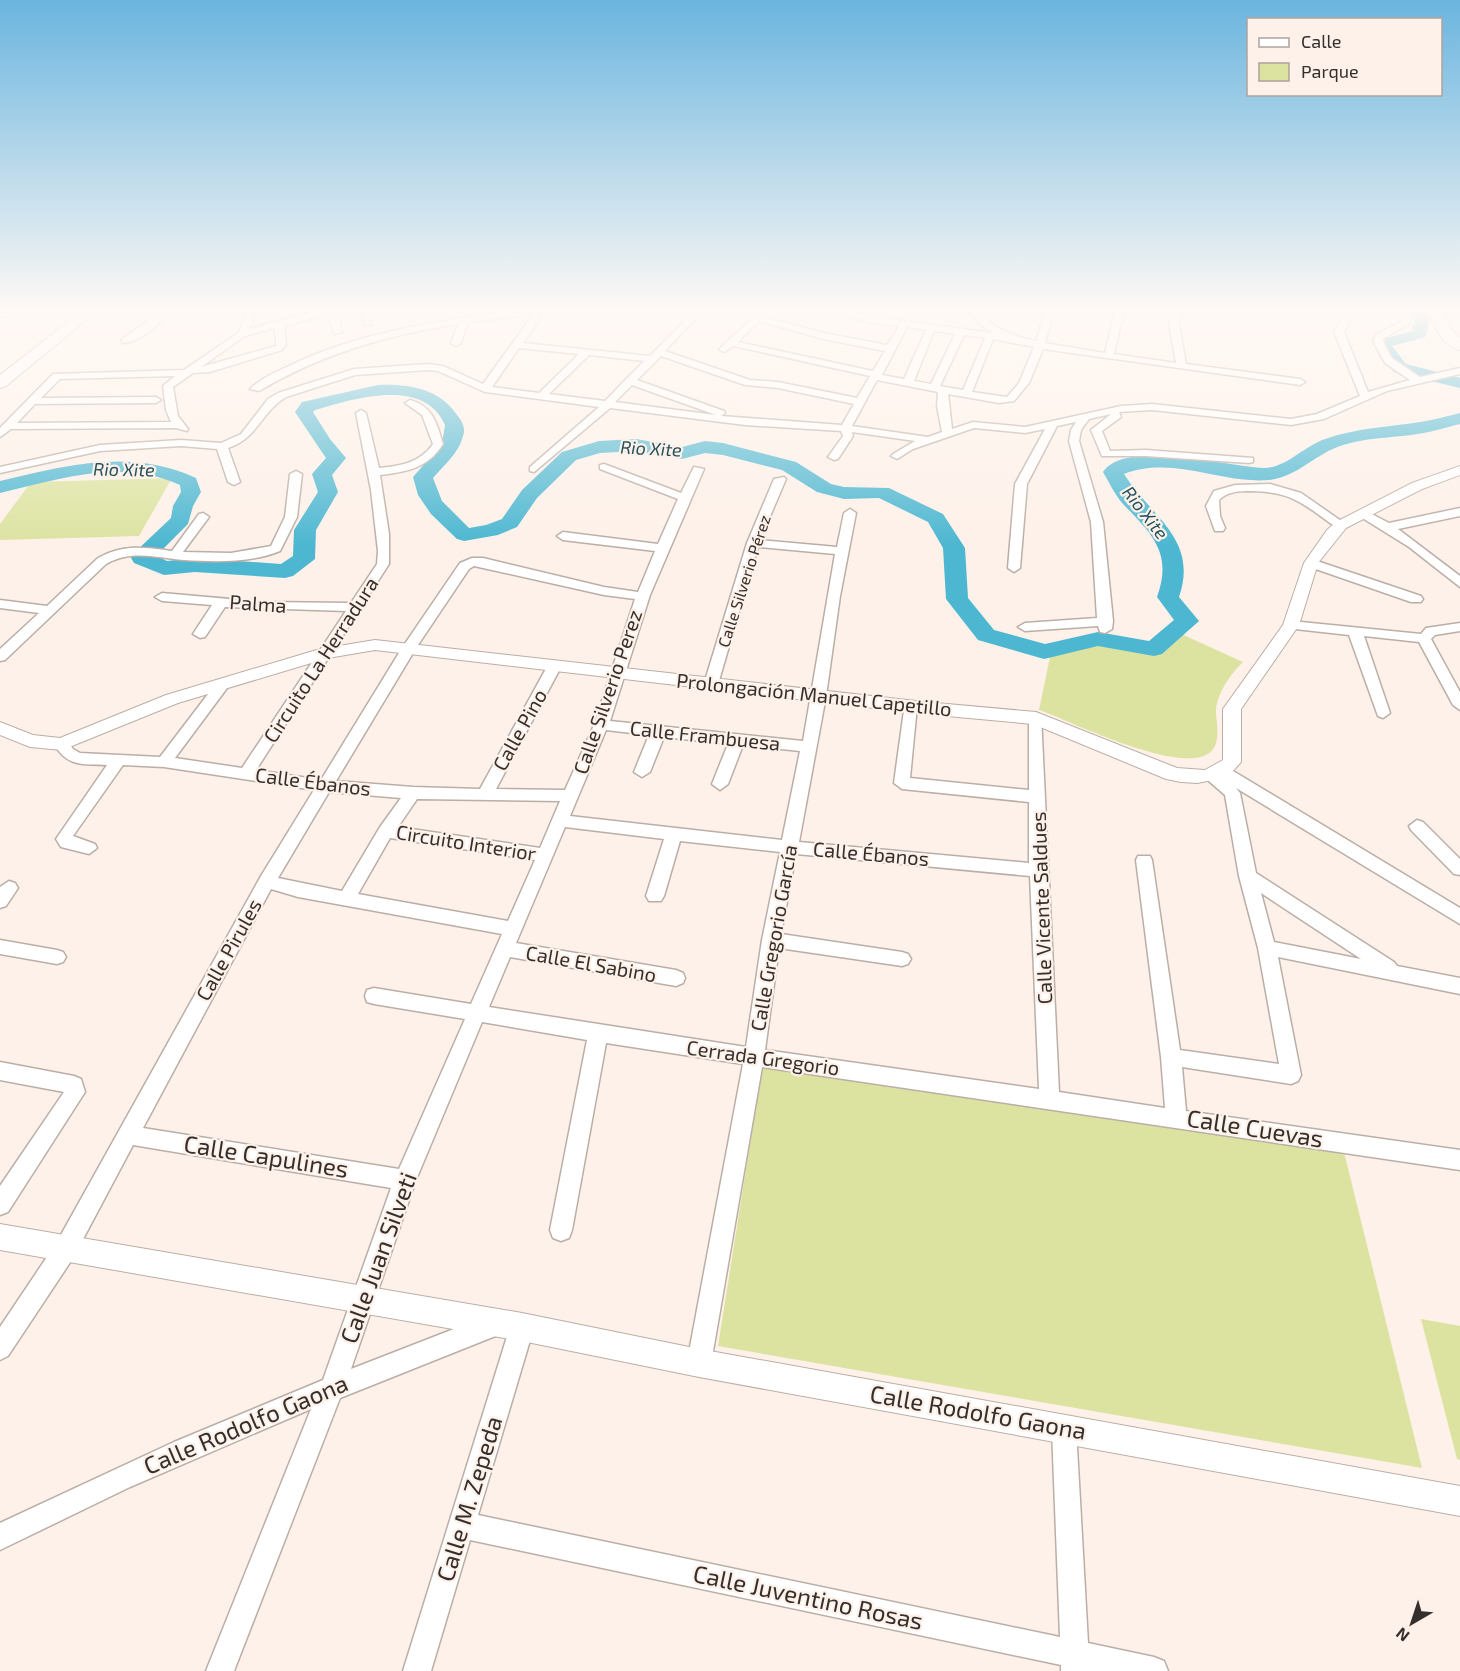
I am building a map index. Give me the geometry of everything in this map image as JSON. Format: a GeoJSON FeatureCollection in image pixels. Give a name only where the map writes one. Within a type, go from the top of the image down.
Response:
{"type":"FeatureCollection","features":[{"type":"Feature","properties":{"kind":"street"},"geometry":{"type":"LineString","coordinates":[[4,430],[44,389]]}},
{"type":"Feature","properties":{"kind":"street"},"geometry":{"type":"LineString","coordinates":[[32,401],[157,398],[165,389]]}},
{"type":"Feature","properties":{"kind":"street"},"geometry":{"type":"LineString","coordinates":[[4,430],[180,427],[169,405],[168,389]]}},
{"type":"Feature","properties":{"kind":"street"},"geometry":{"type":"LineString","coordinates":[[0,470],[100,448],[181,443],[222,446],[245,436],[276,398],[301,389]]}},
{"type":"Feature","properties":{"kind":"street"},"geometry":{"type":"LineString","coordinates":[[485,389],[745,422],[845,428],[928,440]]}},
{"type":"Feature","properties":{"kind":"street"},"geometry":{"type":"LineString","coordinates":[[540,397],[548,389]]}},
{"type":"Feature","properties":{"kind":"street"},"geometry":{"type":"LineString","coordinates":[[534,469],[623,389]]}},
{"type":"Feature","properties":{"kind":"street"},"geometry":{"type":"LineString","coordinates":[[656,389],[745,422]]}},
{"type":"Feature","properties":{"kind":"street"},"geometry":{"type":"LineString","coordinates":[[797,389],[860,402]]}},
{"type":"Feature","properties":{"kind":"street"},"geometry":{"type":"LineString","coordinates":[[845,428],[868,389]]}},
{"type":"Feature","properties":{"kind":"street"},"geometry":{"type":"LineString","coordinates":[[947,432],[939,389],[994,399],[1010,399],[1020,389]]}},
{"type":"Feature","properties":{"kind":"street"},"geometry":{"type":"LineString","coordinates":[[966,394],[968,389]]}},
{"type":"Feature","properties":{"kind":"street"},"geometry":{"type":"LineString","coordinates":[[1362,389],[1365,396]]}},
{"type":"Feature","properties":{"kind":"street"},"geometry":{"type":"LineString","coordinates":[[897,456],[909,447],[947,432],[973,425],[1025,430],[1130,408],[1152,407],[1291,422],[1320,417],[1365,396],[1390,389]]}},
{"type":"Feature","properties":{"kind":"street"},"geometry":{"type":"LineString","coordinates":[[372,472],[412,467],[420,463],[438,444],[430,416],[420,406],[410,403]]}},
{"type":"Feature","properties":{"kind":"street"},"geometry":{"type":"LineString","coordinates":[[1130,408],[1098,426],[1096,430],[1099,442],[1106,454],[1146,453],[1249,460]]}},
{"type":"Feature","properties":{"kind":"street","name":"Circuito La Herradura"},"geometry":{"type":"LineString","coordinates":[[246,774],[379,572],[385,556],[361,413]]}},
{"type":"Feature","properties":{"kind":"street"},"geometry":{"type":"LineString","coordinates":[[1025,627],[1105,625],[1098,522],[1074,441],[1076,430],[1085,417]]}},
{"type":"Feature","properties":{"kind":"street"},"geometry":{"type":"LineString","coordinates":[[1014,568],[1021,484],[1053,424]]}},
{"type":"Feature","properties":{"kind":"street"},"geometry":{"type":"LineString","coordinates":[[834,457],[848,436],[845,428]]}},
{"type":"Feature","properties":{"kind":"street"},"geometry":{"type":"LineString","coordinates":[[222,446],[234,482]]}},
{"type":"Feature","properties":{"kind":"street"},"geometry":{"type":"LineString","coordinates":[[604,467],[685,498]]}},
{"type":"Feature","properties":{"kind":"street","name":"Calle Silverio Perez"},"geometry":{"type":"LineString","coordinates":[[511,939],[601,725],[614,673],[661,548],[698,469]]}},
{"type":"Feature","properties":{"kind":"street"},"geometry":{"type":"LineString","coordinates":[[1216,774],[1232,762],[1232,709],[1291,625],[1311,563],[1335,529],[1417,486],[1460,470]]}},
{"type":"Feature","properties":{"kind":"street"},"geometry":{"type":"LineString","coordinates":[[2,653],[102,561],[121,551],[212,556],[265,552],[276,548],[291,517],[296,474]]}},
{"type":"Feature","properties":{"kind":"street","name":"Calle Silverio Pérez"},"geometry":{"type":"LineString","coordinates":[[711,684],[753,543],[780,479]]}},
{"type":"Feature","properties":{"kind":"street"},"geometry":{"type":"LineString","coordinates":[[1219,528],[1211,513],[1214,496],[1220,491],[1245,488],[1279,489],[1290,492],[1341,525]]}},
{"type":"Feature","properties":{"kind":"street"},"geometry":{"type":"LineString","coordinates":[[1390,526],[1460,512]]}},
{"type":"Feature","properties":{"kind":"street","name":"Calle Gregorio García"},"geometry":{"type":"LineString","coordinates":[[699,1363],[754,1057],[771,940],[819,696],[850,513]]}},
{"type":"Feature","properties":{"kind":"street"},"geometry":{"type":"LineString","coordinates":[[1362,514],[1390,526],[1458,580]]}},
{"type":"Feature","properties":{"kind":"street"},"geometry":{"type":"LineString","coordinates":[[175,555],[203,517]]}},
{"type":"Feature","properties":{"kind":"street"},"geometry":{"type":"LineString","coordinates":[[563,536],[661,548]]}},
{"type":"Feature","properties":{"kind":"street"},"geometry":{"type":"LineString","coordinates":[[753,543],[842,551]]}},
{"type":"Feature","properties":{"kind":"street","name":"Calle Pirules"},"geometry":{"type":"LineString","coordinates":[[0,1348],[65,1250],[267,881],[409,648],[464,566],[472,562],[483,562],[604,591],[642,596]]}},
{"type":"Feature","properties":{"kind":"street"},"geometry":{"type":"LineString","coordinates":[[1311,563],[1416,599]]}},
{"type":"Feature","properties":{"kind":"street","name":"Palma"},"geometry":{"type":"LineString","coordinates":[[162,597],[262,606],[354,607]]}},
{"type":"Feature","properties":{"kind":"street"},"geometry":{"type":"LineString","coordinates":[[200,634],[221,602]]}},
{"type":"Feature","properties":{"kind":"street"},"geometry":{"type":"LineString","coordinates":[[0,604],[50,610]]}},
{"type":"Feature","properties":{"kind":"street"},"geometry":{"type":"LineString","coordinates":[[1291,625],[1424,638]]}},
{"type":"Feature","properties":{"kind":"street"},"geometry":{"type":"LineString","coordinates":[[1424,638],[1431,631],[1460,627]]}},
{"type":"Feature","properties":{"kind":"street"},"geometry":{"type":"LineString","coordinates":[[1355,631],[1383,713]]}},
{"type":"Feature","properties":{"kind":"street"},"geometry":{"type":"LineString","coordinates":[[1424,638],[1460,705]]}},
{"type":"Feature","properties":{"kind":"street","name":"Prolongación Manuel Capetillo"},"geometry":{"type":"LineString","coordinates":[[0,728],[30,741],[62,744],[172,699],[326,653],[357,646],[409,648],[711,684],[1036,718],[1173,774],[1191,778],[1216,774]]}},
{"type":"Feature","properties":{"kind":"street","name":"Calle Pino"},"geometry":{"type":"LineString","coordinates":[[485,794],[555,665]]}},
{"type":"Feature","properties":{"kind":"street"},"geometry":{"type":"LineString","coordinates":[[164,762],[223,684]]}},
{"type":"Feature","properties":{"kind":"street"},"geometry":{"type":"LineString","coordinates":[[910,706],[902,783],[1038,797]]}},
{"type":"Feature","properties":{"kind":"street","name":"Calle Vicente Saldues"},"geometry":{"type":"LineString","coordinates":[[1036,718],[1038,870],[1049,1098]]}},
{"type":"Feature","properties":{"kind":"street","name":"Calle Frambuesa"},"geometry":{"type":"LineString","coordinates":[[601,725],[809,747]]}},
{"type":"Feature","properties":{"kind":"street"},"geometry":{"type":"LineString","coordinates":[[642,772],[659,730]]}},
{"type":"Feature","properties":{"kind":"street"},"geometry":{"type":"LineString","coordinates":[[720,784],[738,738]]}},
{"type":"Feature","properties":{"kind":"street","name":"Calle Ébanos"},"geometry":{"type":"LineString","coordinates":[[62,744],[67,753],[77,758],[164,762],[325,786],[413,793],[571,795]]}},
{"type":"Feature","properties":{"kind":"street"},"geometry":{"type":"LineString","coordinates":[[89,848],[67,843],[64,835],[118,761]]}},
{"type":"Feature","properties":{"kind":"street"},"geometry":{"type":"LineString","coordinates":[[1171,1057],[1291,1075],[1267,948],[1248,876],[1232,793],[1216,774]]}},
{"type":"Feature","properties":{"kind":"street"},"geometry":{"type":"LineString","coordinates":[[1216,774],[1460,917]]}},
{"type":"Feature","properties":{"kind":"street"},"geometry":{"type":"LineString","coordinates":[[347,898],[386,831],[413,793]]}},
{"type":"Feature","properties":{"kind":"street","name":"Calle Ébanos"},"geometry":{"type":"LineString","coordinates":[[561,820],[789,847],[1038,870]]}},
{"type":"Feature","properties":{"kind":"street"},"geometry":{"type":"LineString","coordinates":[[1418,826],[1460,868]]}},
{"type":"Feature","properties":{"kind":"street","name":"Circuito Interior"},"geometry":{"type":"LineString","coordinates":[[386,831],[546,855]]}},
{"type":"Feature","properties":{"kind":"street"},"geometry":{"type":"LineString","coordinates":[[655,896],[674,833]]}},
{"type":"Feature","properties":{"kind":"street"},"geometry":{"type":"LineString","coordinates":[[1144,860],[1171,1057],[1176,1117]]}},
{"type":"Feature","properties":{"kind":"street"},"geometry":{"type":"LineString","coordinates":[[1248,876],[1395,972]]}},
{"type":"Feature","properties":{"kind":"street","name":"Calle El Sabino"},"geometry":{"type":"LineString","coordinates":[[267,881],[347,898],[676,978]]}},
{"type":"Feature","properties":{"kind":"street","name":"Calle Juan Silveti"},"geometry":{"type":"LineString","coordinates":[[220,1671],[332,1388],[405,1180],[511,939]]}},
{"type":"Feature","properties":{"kind":"street"},"geometry":{"type":"LineString","coordinates":[[771,940],[902,959]]}},
{"type":"Feature","properties":{"kind":"street"},"geometry":{"type":"LineString","coordinates":[[0,947],[57,957]]}},
{"type":"Feature","properties":{"kind":"street"},"geometry":{"type":"LineString","coordinates":[[1267,948],[1460,986]]}},
{"type":"Feature","properties":{"kind":"street","name":"Cerrada Gregorio"},"geometry":{"type":"LineString","coordinates":[[374,996],[598,1034],[1049,1098]]}},
{"type":"Feature","properties":{"kind":"street"},"geometry":{"type":"LineString","coordinates":[[561,1230],[598,1034]]}},
{"type":"Feature","properties":{"kind":"street"},"geometry":{"type":"LineString","coordinates":[[0,1071],[74,1085],[75,1092],[0,1205]]}},
{"type":"Feature","properties":{"kind":"street","name":"Calle Cuevas"},"geometry":{"type":"LineString","coordinates":[[1049,1098],[1460,1160]]}},
{"type":"Feature","properties":{"kind":"street","name":"Calle Capulines"},"geometry":{"type":"LineString","coordinates":[[128,1135],[405,1180]]}},
{"type":"Feature","properties":{"kind":"street","name":"Calle Rodolfo Gaona"},"geometry":{"type":"LineString","coordinates":[[0,1237],[510,1325],[699,1363],[1460,1501]]}},
{"type":"Feature","properties":{"kind":"street","name":"Calle Rodolfo Gaona"},"geometry":{"type":"LineString","coordinates":[[0,1537],[90,1490],[332,1388],[510,1325]]}},
{"type":"Feature","properties":{"kind":"street","name":"Calle M. Zepeda"},"geometry":{"type":"LineString","coordinates":[[417,1671],[462,1525],[510,1325]]}},
{"type":"Feature","properties":{"kind":"street"},"geometry":{"type":"LineString","coordinates":[[1064,1429],[1075,1663]]}},
{"type":"Feature","properties":{"kind":"street","name":"Calle Juventino Rosas"},"geometry":{"type":"LineString","coordinates":[[462,1525],[1075,1663],[1154,1671]]}},
{"type":"Feature","properties":{"kind":"green space"},"geometry":{"type":"Polygon","coordinates":[[[172,478],[139,536],[0,540],[0,524],[31,482],[172,478]]]}},
{"type":"Feature","properties":{"kind":"green space"},"geometry":{"type":"Polygon","coordinates":[[[1179,633],[1243,662],[1221,692],[1216,707],[1215,746],[1204,756],[1184,758],[1159,754],[1103,736],[1039,710],[1051,652],[1099,641],[1156,651],[1179,633]]]}},
{"type":"Feature","properties":{"kind":"green space"},"geometry":{"type":"Polygon","coordinates":[[[762,1068],[1344,1152],[1422,1468],[718,1346],[762,1068]]]}},
{"type":"Feature","properties":{"kind":"green space"},"geometry":{"type":"Polygon","coordinates":[[[1421,1319],[1460,1326],[1460,1460],[1457,1459],[1421,1319]]]}},
{"type":"Feature","properties":{"kind":"waterway","name":"Rio Xite"},"geometry":{"type":"LineString","coordinates":[[0,487],[96,467],[145,467],[168,472],[189,482],[191,492],[183,506],[181,520],[142,558],[164,568],[195,565],[285,571],[304,559],[305,530],[328,492],[322,474],[336,458],[322,442],[304,412],[308,406],[359,393],[396,390],[413,392],[428,398],[442,408],[454,425],[455,432],[451,444],[423,477],[428,495],[444,516],[464,535],[491,531],[510,523],[529,494],[569,456],[599,447],[636,445],[682,453],[705,447],[723,449],[789,466],[824,488],[844,493],[882,492],[936,518],[954,548],[957,599],[986,635],[1044,652],[1098,639],[1154,649],[1187,621],[1168,597],[1174,580],[1170,546],[1145,513],[1129,498],[1113,472],[1131,465],[1168,461],[1246,473],[1280,472],[1317,449],[1341,440],[1367,434],[1425,427],[1460,418]]}}]}
